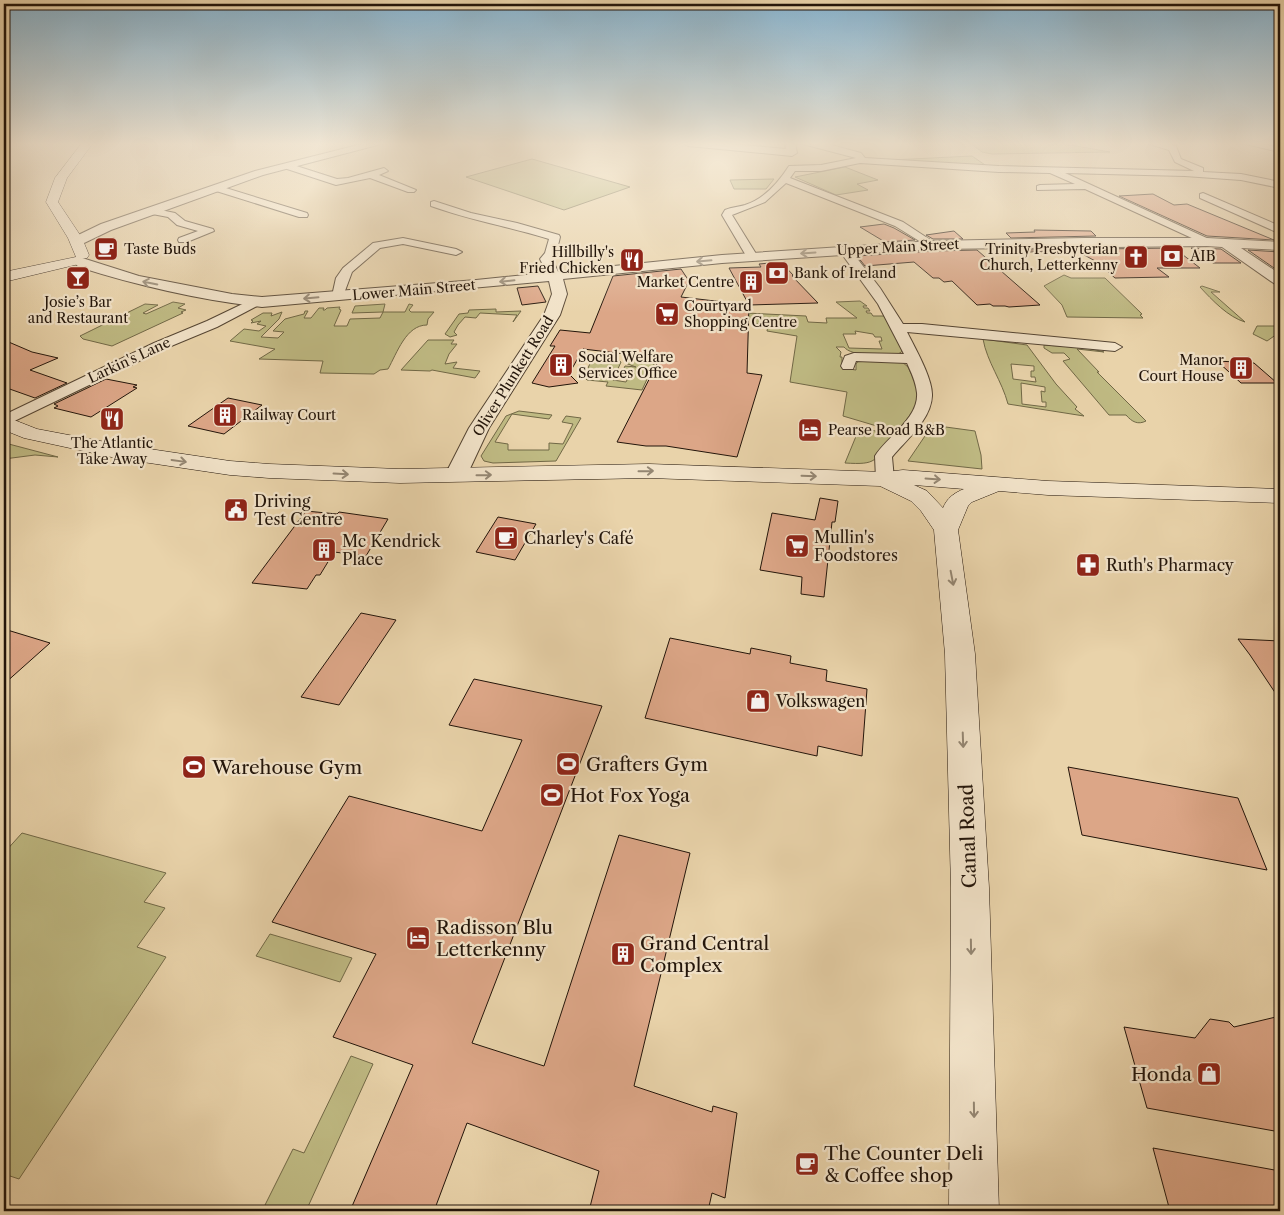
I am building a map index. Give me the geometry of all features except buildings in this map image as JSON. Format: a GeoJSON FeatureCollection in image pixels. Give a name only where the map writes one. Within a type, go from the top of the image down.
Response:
{"type":"FeatureCollection","features":[{"type":"Feature","properties":{"kind":"main road"},"geometry":{"type":"LineString","coordinates":[[4,277],[77,250],[53,206],[53,200]]}},
{"type":"Feature","properties":{"kind":"main road"},"geometry":{"type":"LineString","coordinates":[[4,421],[31,434],[124,453],[230,468],[396,476],[649,471],[885,479],[903,477],[968,481],[992,486],[1280,496]]}},
{"type":"Feature","properties":{"kind":"main road"},"geometry":{"type":"LineString","coordinates":[[4,437],[31,434]]}},
{"type":"Feature","properties":{"kind":"main road"},"geometry":{"type":"LineString","coordinates":[[885,479],[919,496],[929,506],[946,530]]}},
{"type":"Feature","properties":{"kind":"main road","name":"Canal Road"},"geometry":{"type":"LineString","coordinates":[[974,1211],[969,869],[960,654],[946,530],[957,503],[964,497],[992,486]]}},
{"type":"Feature","properties":{"kind":"street"},"geometry":{"type":"LineString","coordinates":[[77,250],[106,227],[183,200]]}},
{"type":"Feature","properties":{"kind":"street"},"geometry":{"type":"LineString","coordinates":[[254,200],[304,215]]}},
{"type":"Feature","properties":{"kind":"street"},"geometry":{"type":"LineString","coordinates":[[752,257],[728,215],[729,212],[751,206],[763,200]]}},
{"type":"Feature","properties":{"kind":"street"},"geometry":{"type":"LineString","coordinates":[[837,200],[900,224],[933,245]]}},
{"type":"Feature","properties":{"kind":"street"},"geometry":{"type":"LineString","coordinates":[[1116,200],[1207,242]]}},
{"type":"Feature","properties":{"kind":"street"},"geometry":{"type":"LineString","coordinates":[[1212,200],[1279,229]]}},
{"type":"Feature","properties":{"kind":"street"},"geometry":{"type":"LineString","coordinates":[[434,204],[474,217],[517,226],[555,237],[550,254],[546,260],[554,276]]}},
{"type":"Feature","properties":{"kind":"street"},"geometry":{"type":"LineString","coordinates":[[151,211],[171,215],[181,223],[209,231],[183,240]]}},
{"type":"Feature","properties":{"kind":"street"},"geometry":{"type":"LineString","coordinates":[[1279,229],[1235,236],[1226,240],[1225,243],[1280,281]]}},
{"type":"Feature","properties":{"kind":"street"},"geometry":{"type":"LineString","coordinates":[[338,296],[342,278],[347,270],[377,245],[403,241],[456,252]]}},
{"type":"Feature","properties":{"kind":"street","name":"Upper Main Street"},"geometry":{"type":"LineString","coordinates":[[752,257],[933,245],[1042,242],[1207,242],[1280,246]]}},
{"type":"Feature","properties":{"kind":"street","name":"Lower Main Street"},"geometry":{"type":"LineString","coordinates":[[77,250],[84,264],[136,280],[255,302],[338,296],[752,257]]}},
{"type":"Feature","properties":{"kind":"street"},"geometry":{"type":"LineString","coordinates":[[845,250],[861,269],[900,328],[920,377],[925,398],[919,413],[883,456],[885,479]]}},
{"type":"Feature","properties":{"kind":"street","name":"Oliver Plunkett Road"},"geometry":{"type":"LineString","coordinates":[[456,475],[486,417],[554,311],[560,291],[554,276]]}},
{"type":"Feature","properties":{"kind":"street","name":"Larkin's Lane"},"geometry":{"type":"LineString","coordinates":[[4,421],[255,302]]}},
{"type":"Feature","properties":{"kind":"street"},"geometry":{"type":"LineString","coordinates":[[900,328],[922,328],[1114,346]]}},
{"type":"Feature","properties":{"kind":"street"},"geometry":{"type":"LineString","coordinates":[[848,366],[850,359],[854,357],[913,359]]}},
{"type":"Feature","properties":{"kind":"shaded area"},"geometry":{"type":"Polygon","coordinates":[[[533,200],[594,200],[564,210],[533,200]]]}},
{"type":"Feature","properties":{"kind":"shaded area"},"geometry":{"type":"Polygon","coordinates":[[[1064,275],[1071,278],[1105,278],[1142,314],[1140,315],[1143,318],[1067,317],[1062,305],[1044,286],[1064,275]]]}},
{"type":"Feature","properties":{"kind":"shaded area"},"geometry":{"type":"Polygon","coordinates":[[[1200,287],[1220,292],[1211,292],[1245,322],[1221,308],[1200,287]]]}},
{"type":"Feature","properties":{"kind":"shaded area"},"geometry":{"type":"Polygon","coordinates":[[[860,301],[867,306],[863,306],[864,308],[868,308],[870,311],[866,311],[867,313],[871,313],[873,316],[886,316],[905,350],[896,355],[875,356],[853,352],[844,347],[836,347],[841,352],[842,368],[856,370],[856,364],[859,360],[901,361],[908,367],[919,390],[916,407],[897,432],[843,416],[847,392],[790,382],[797,336],[767,331],[768,325],[755,323],[750,320],[746,313],[806,316],[808,322],[827,323],[826,318],[857,318],[836,302],[860,301]],[[855,331],[856,334],[843,334],[849,348],[882,349],[879,341],[882,341],[881,337],[875,337],[873,334],[855,331]]]}},
{"type":"Feature","properties":{"kind":"shaded area"},"geometry":{"type":"Polygon","coordinates":[[[173,302],[185,304],[178,308],[186,310],[112,346],[83,339],[80,336],[145,304],[158,305],[143,313],[146,314],[173,302]]]}},
{"type":"Feature","properties":{"kind":"shaded area"},"geometry":{"type":"Polygon","coordinates":[[[385,304],[383,312],[352,313],[355,306],[385,304]]]}},
{"type":"Feature","properties":{"kind":"shaded area"},"geometry":{"type":"Polygon","coordinates":[[[409,304],[413,305],[409,310],[411,312],[434,312],[428,319],[427,325],[413,330],[403,341],[388,369],[380,370],[374,374],[320,373],[323,361],[259,359],[275,349],[230,341],[244,329],[259,331],[266,326],[257,324],[261,321],[251,323],[253,321],[251,320],[263,313],[272,313],[271,316],[282,312],[279,319],[261,337],[278,338],[284,332],[273,331],[285,319],[304,314],[305,311],[308,311],[304,318],[311,318],[319,308],[324,308],[323,310],[325,310],[327,308],[340,307],[339,309],[341,310],[334,326],[347,326],[350,319],[380,318],[383,312],[405,312],[409,304]]]}},
{"type":"Feature","properties":{"kind":"shaded area"},"geometry":{"type":"Polygon","coordinates":[[[496,309],[496,312],[521,311],[513,322],[517,315],[480,313],[476,318],[465,317],[454,332],[457,335],[450,337],[445,334],[459,314],[468,313],[469,310],[496,309]]]}},
{"type":"Feature","properties":{"kind":"shaded area"},"geometry":{"type":"Polygon","coordinates":[[[1257,326],[1280,326],[1280,332],[1267,341],[1253,334],[1257,326]]]}},
{"type":"Feature","properties":{"kind":"shaded area"},"geometry":{"type":"Polygon","coordinates":[[[983,339],[1027,345],[1056,384],[1077,407],[1075,409],[1084,416],[1008,404],[983,339]],[[1011,364],[1013,379],[1036,382],[1035,377],[1031,377],[1031,371],[1034,371],[1034,366],[1011,364]],[[1021,383],[1022,404],[1046,407],[1046,402],[1042,402],[1041,391],[1045,392],[1045,387],[1021,383]]]}},
{"type":"Feature","properties":{"kind":"shaded area"},"geometry":{"type":"Polygon","coordinates":[[[428,340],[454,340],[451,344],[457,344],[449,354],[445,364],[457,362],[453,368],[480,371],[475,378],[432,370],[401,370],[428,340]]]}},
{"type":"Feature","properties":{"kind":"shaded area"},"geometry":{"type":"Polygon","coordinates":[[[1044,345],[1088,348],[1104,352],[1077,349],[1146,421],[1138,423],[1126,415],[1109,415],[1063,361],[1070,359],[1064,353],[1052,353],[1044,348],[1044,345]]]}},
{"type":"Feature","properties":{"kind":"shaded area"},"geometry":{"type":"Polygon","coordinates":[[[598,358],[621,362],[617,371],[610,373],[598,372],[588,368],[592,359],[598,358]]]}},
{"type":"Feature","properties":{"kind":"shaded area"},"geometry":{"type":"Polygon","coordinates":[[[628,359],[656,360],[642,390],[606,386],[608,382],[587,380],[585,378],[587,374],[614,376],[613,380],[626,382],[629,376],[621,374],[625,366],[636,367],[625,363],[628,359]]]}},
{"type":"Feature","properties":{"kind":"shaded area"},"geometry":{"type":"Polygon","coordinates":[[[519,411],[552,415],[549,419],[512,414],[495,442],[508,444],[508,450],[549,450],[549,443],[563,444],[573,424],[562,422],[566,416],[581,418],[556,461],[493,463],[484,461],[481,456],[506,416],[519,411]]]}},
{"type":"Feature","properties":{"kind":"shaded area"},"geometry":{"type":"Polygon","coordinates":[[[931,425],[975,431],[981,455],[982,469],[908,461],[927,433],[925,428],[931,425]]]}},
{"type":"Feature","properties":{"kind":"shaded area"},"geometry":{"type":"Polygon","coordinates":[[[859,429],[868,429],[893,436],[874,460],[864,463],[845,463],[859,429]]]}},
{"type":"Feature","properties":{"kind":"shaded area"},"geometry":{"type":"Polygon","coordinates":[[[5,443],[58,457],[35,455],[4,459],[5,443]]]}},
{"type":"Feature","properties":{"kind":"shaded area"},"geometry":{"type":"Polygon","coordinates":[[[22,833],[166,873],[144,902],[165,908],[137,947],[166,957],[19,1179],[4,1174],[4,853],[22,833]]]}},
{"type":"Feature","properties":{"kind":"shaded area"},"geometry":{"type":"Polygon","coordinates":[[[270,934],[352,958],[340,982],[256,956],[270,934]]]}},
{"type":"Feature","properties":{"kind":"shaded area"},"geometry":{"type":"Polygon","coordinates":[[[351,1056],[373,1064],[306,1211],[262,1211],[293,1149],[304,1153],[351,1056]]]}},
{"type":"Feature","properties":{"kind":"place","name":"Taste Buds"},"geometry":{"type":"Point","coordinates":[106,249]}},
{"type":"Feature","properties":{"kind":"place","name":"AIB"},"geometry":{"type":"Point","coordinates":[1172,256]}},
{"type":"Feature","properties":{"kind":"place","name":"Trinity Presbyterian Church, Letterkenny"},"geometry":{"type":"Point","coordinates":[1136,257]}},
{"type":"Feature","properties":{"kind":"place","name":"Hillbilly's Fried Chicken"},"geometry":{"type":"Point","coordinates":[632,260]}},
{"type":"Feature","properties":{"kind":"place","name":"Bank of Ireland"},"geometry":{"type":"Point","coordinates":[777,273]}},
{"type":"Feature","properties":{"kind":"place","name":"Josie’s Bar and Restaurant"},"geometry":{"type":"Point","coordinates":[78,278]}},
{"type":"Feature","properties":{"kind":"place","name":"Market Centre"},"geometry":{"type":"Point","coordinates":[751,282]}},
{"type":"Feature","properties":{"kind":"place","name":"Courtyard Shopping Centre"},"geometry":{"type":"Point","coordinates":[667,314]}},
{"type":"Feature","properties":{"kind":"place","name":"Social Welfare Services Office"},"geometry":{"type":"Point","coordinates":[561,365]}},
{"type":"Feature","properties":{"kind":"place","name":"Manor Court House"},"geometry":{"type":"Point","coordinates":[1241,368]}},
{"type":"Feature","properties":{"kind":"place","name":"Railway Court"},"geometry":{"type":"Point","coordinates":[225,415]}},
{"type":"Feature","properties":{"kind":"place","name":"The Atlantic Take Away"},"geometry":{"type":"Point","coordinates":[112,419]}},
{"type":"Feature","properties":{"kind":"place","name":"Pearse Road B&B"},"geometry":{"type":"Point","coordinates":[810,430]}},
{"type":"Feature","properties":{"kind":"place","name":"Driving Test Centre"},"geometry":{"type":"Point","coordinates":[236,510]}},
{"type":"Feature","properties":{"kind":"place","name":"Charley's Café"},"geometry":{"type":"Point","coordinates":[506,538]}},
{"type":"Feature","properties":{"kind":"place","name":"Mullin's Foodstores"},"geometry":{"type":"Point","coordinates":[797,546]}},
{"type":"Feature","properties":{"kind":"place","name":"Mc Kendrick Place"},"geometry":{"type":"Point","coordinates":[324,550]}},
{"type":"Feature","properties":{"kind":"place","name":"Ruth's Pharmacy"},"geometry":{"type":"Point","coordinates":[1088,565]}},
{"type":"Feature","properties":{"kind":"place","name":"Volkswagen"},"geometry":{"type":"Point","coordinates":[758,701]}},
{"type":"Feature","properties":{"kind":"place","name":"Grafters Gym"},"geometry":{"type":"Point","coordinates":[568,764]}},
{"type":"Feature","properties":{"kind":"place","name":"Warehouse Gym"},"geometry":{"type":"Point","coordinates":[194,767]}},
{"type":"Feature","properties":{"kind":"place","name":"Hot Fox Yoga"},"geometry":{"type":"Point","coordinates":[552,795]}},
{"type":"Feature","properties":{"kind":"place","name":"Radisson Blu Letterkenny"},"geometry":{"type":"Point","coordinates":[418,938]}},
{"type":"Feature","properties":{"kind":"place","name":"Grand Central Complex"},"geometry":{"type":"Point","coordinates":[623,954]}},
{"type":"Feature","properties":{"kind":"place","name":"Honda"},"geometry":{"type":"Point","coordinates":[1209,1074]}},
{"type":"Feature","properties":{"kind":"place","name":"The Counter Deli & Coffee shop"},"geometry":{"type":"Point","coordinates":[807,1164]}}]}
